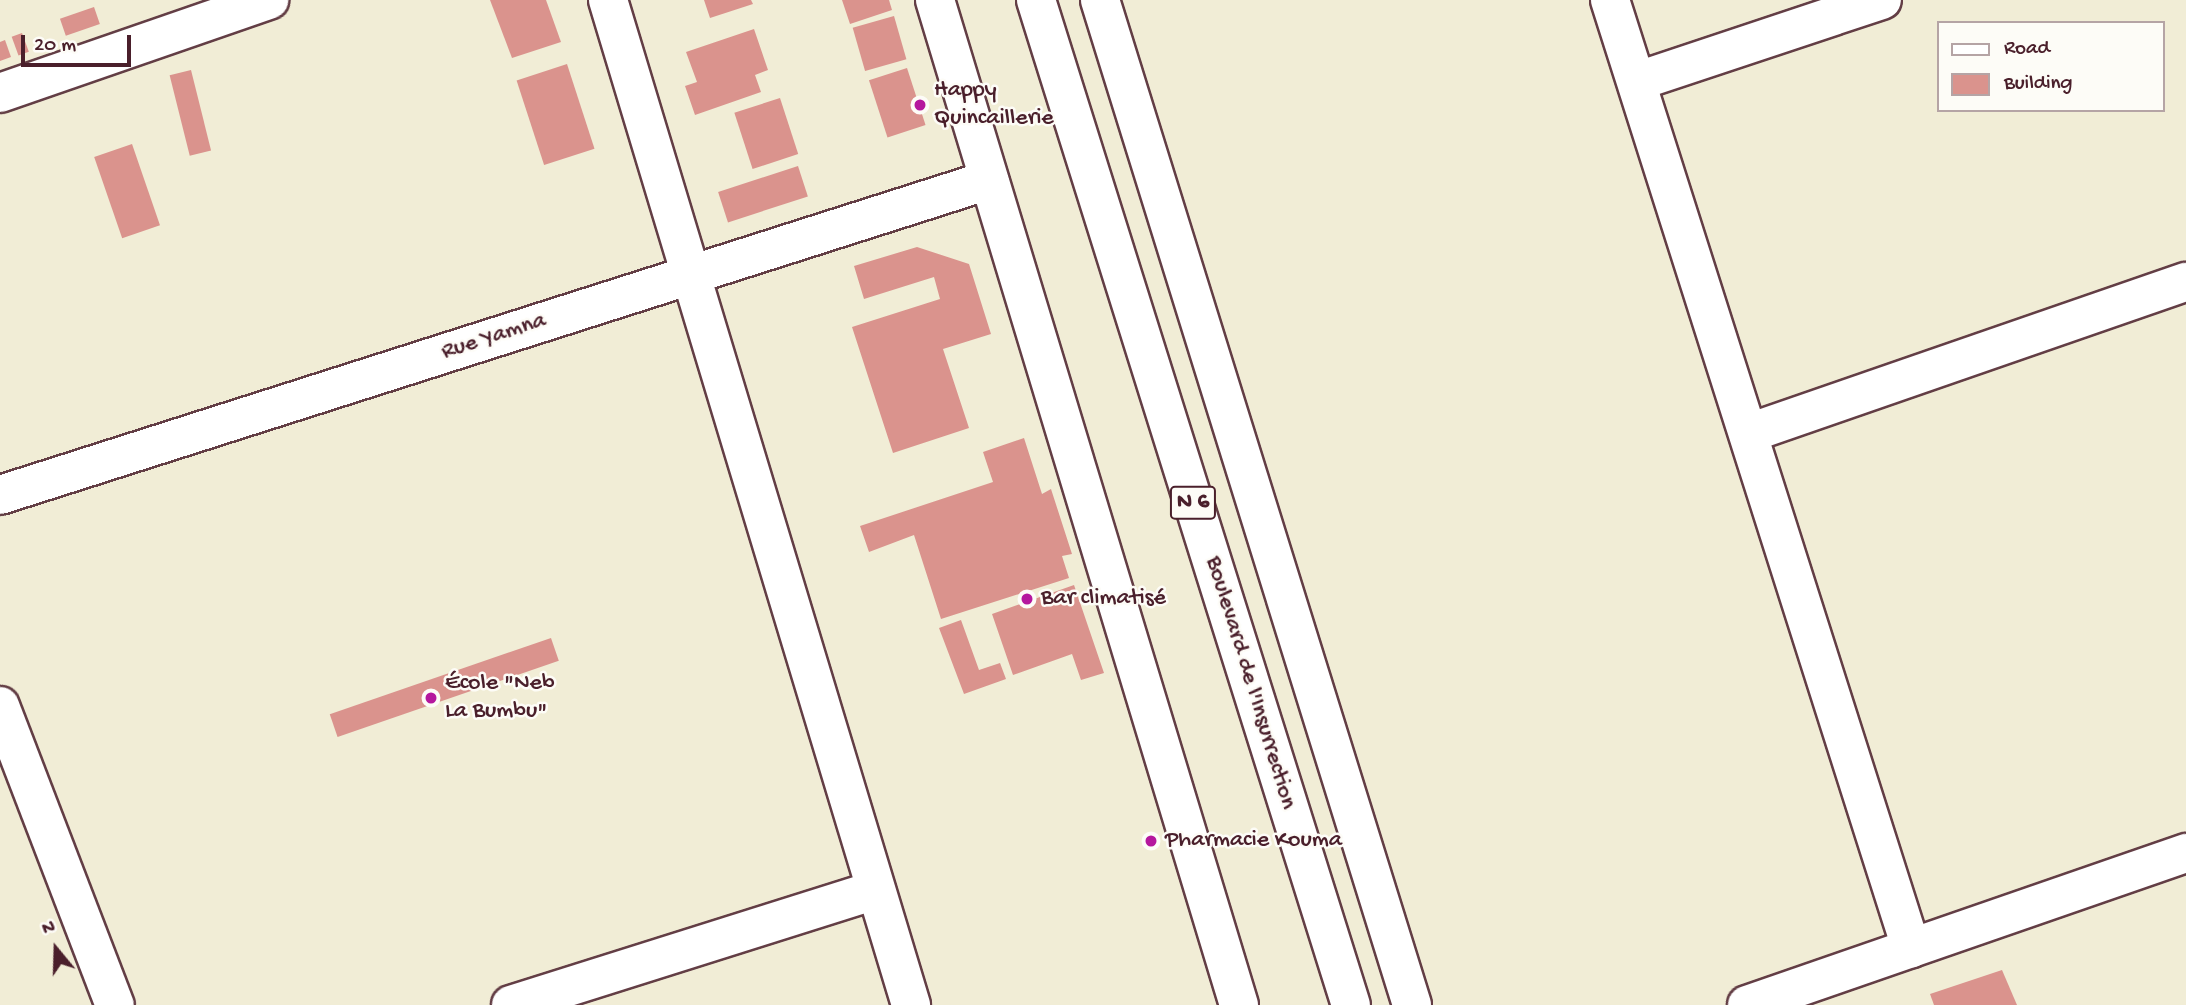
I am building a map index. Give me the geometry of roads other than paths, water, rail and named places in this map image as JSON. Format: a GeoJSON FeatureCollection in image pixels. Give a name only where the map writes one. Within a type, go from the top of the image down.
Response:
{"type":"FeatureCollection","features":[{"type":"Feature","properties":{"kind":"street"},"geometry":{"type":"LineString","coordinates":[[0,93],[269,0]]}},
{"type":"Feature","properties":{"kind":"street"},"geometry":{"type":"LineString","coordinates":[[608,0],[694,273],[911,1005]]}},
{"type":"Feature","properties":{"kind":"street"},"geometry":{"type":"LineString","coordinates":[[935,0],[1239,1005]]}},
{"type":"Feature","properties":{"kind":"street","name":"Boulevard de l'Insurrection"},"geometry":{"type":"LineString","coordinates":[[1036,0],[1351,1005]]}},
{"type":"Feature","properties":{"kind":"street","name":"N 6"},"geometry":{"type":"LineString","coordinates":[[1100,0],[1412,1005]]}},
{"type":"Feature","properties":{"kind":"street"},"geometry":{"type":"LineString","coordinates":[[1610,0],[1638,81],[1911,948]]}},
{"type":"Feature","properties":{"kind":"street"},"geometry":{"type":"LineString","coordinates":[[1638,81],[1882,0]]}},
{"type":"Feature","properties":{"kind":"street","name":"Rue Yamna"},"geometry":{"type":"LineString","coordinates":[[0,495],[989,180]]}},
{"type":"Feature","properties":{"kind":"street"},"geometry":{"type":"LineString","coordinates":[[1749,433],[2186,282]]}},
{"type":"Feature","properties":{"kind":"street"},"geometry":{"type":"LineString","coordinates":[[0,706],[116,1005]]}},
{"type":"Feature","properties":{"kind":"street"},"geometry":{"type":"LineString","coordinates":[[1747,1005],[2186,853]]}},
{"type":"Feature","properties":{"kind":"street"},"geometry":{"type":"LineString","coordinates":[[511,1005],[875,890]]}},
{"type":"Feature","properties":{"kind":"place","name":"Happy Quincaillerie"},"geometry":{"type":"Point","coordinates":[920,105]}},
{"type":"Feature","properties":{"kind":"place","name":"Bar climatisé"},"geometry":{"type":"Point","coordinates":[1027,599]}},
{"type":"Feature","properties":{"kind":"place","name":"École \"Neb La Bumbu\""},"geometry":{"type":"Point","coordinates":[431,698]}},
{"type":"Feature","properties":{"kind":"place","name":"Pharmacie Kouma"},"geometry":{"type":"Point","coordinates":[1151,841]}}]}
